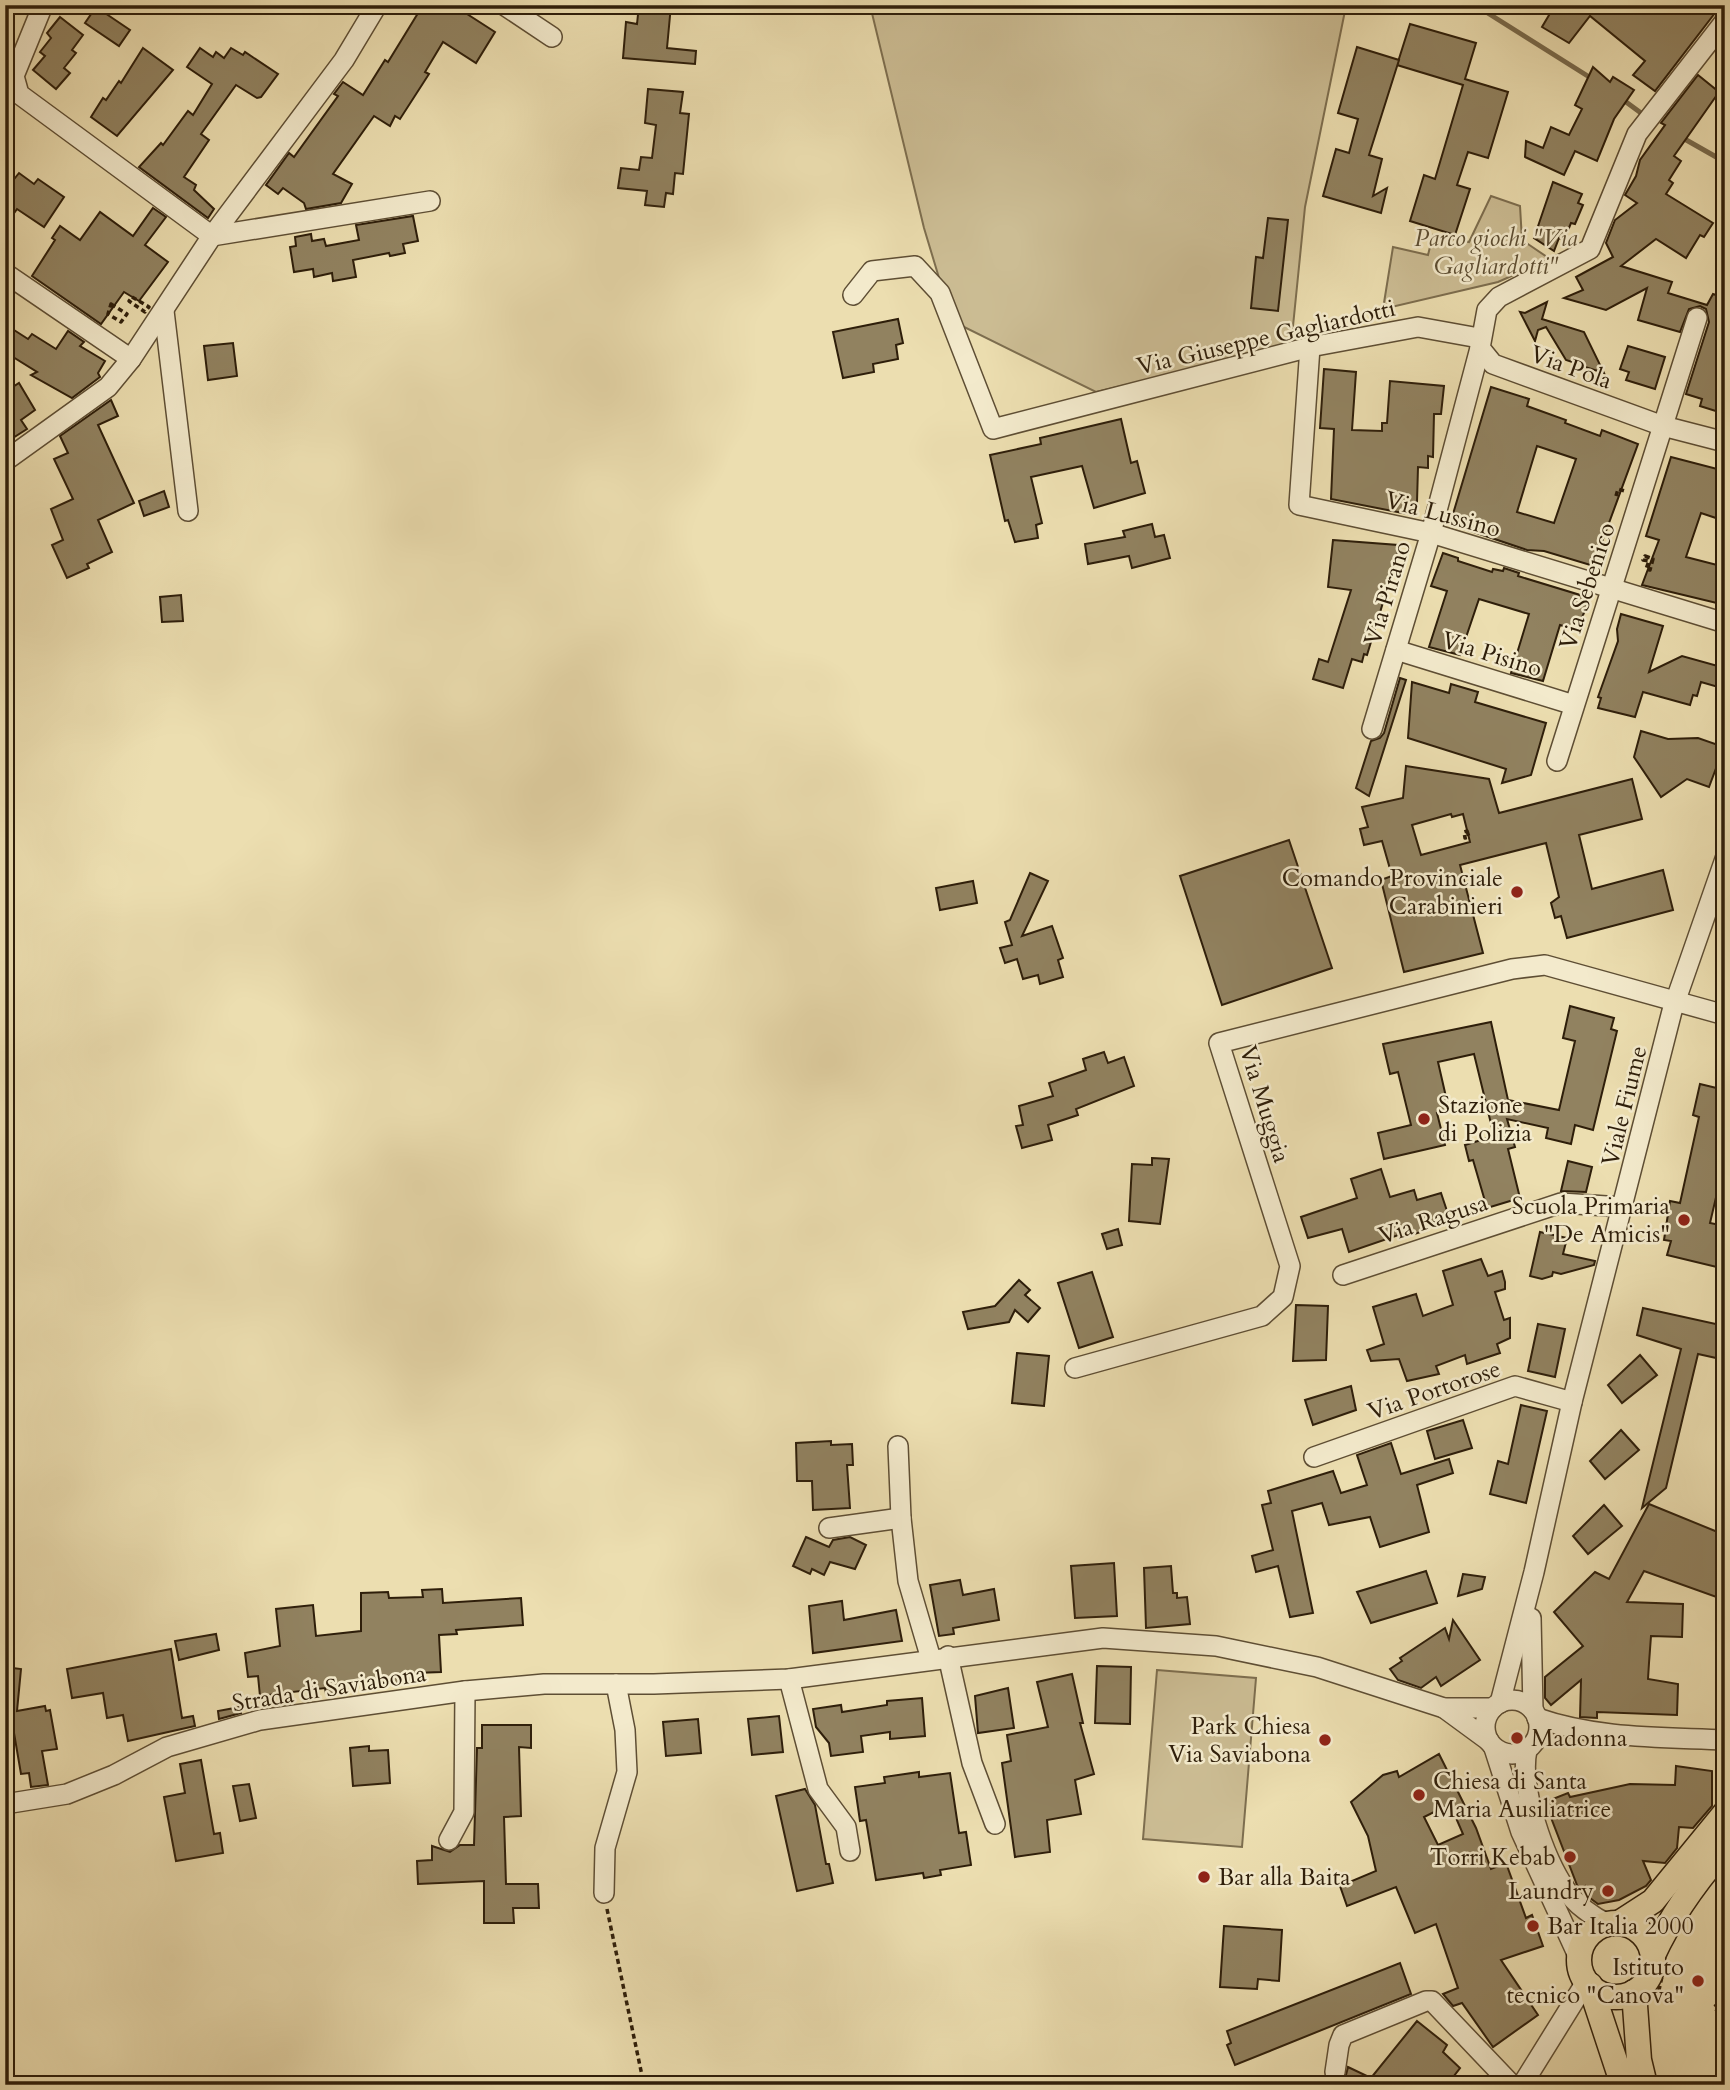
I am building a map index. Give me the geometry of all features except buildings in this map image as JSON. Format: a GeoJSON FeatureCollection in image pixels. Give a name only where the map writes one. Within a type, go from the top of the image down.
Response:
{"type":"FeatureCollection","features":[{"type":"Feature","properties":{"kind":"main road"},"geometry":{"type":"LineString","coordinates":[[1623,2085],[1579,1958],[1588,1936],[1653,1901],[1725,1813]]}},
{"type":"Feature","properties":{"kind":"main road"},"geometry":{"type":"LineString","coordinates":[[1588,1984],[1611,1997],[1634,1992],[1649,1977],[1659,1959],[1664,1931],[1698,1879],[1725,1848]]}},
{"type":"Feature","properties":{"kind":"main road"},"geometry":{"type":"LineString","coordinates":[[1613,1924],[1641,1933],[1659,1959]]}},
{"type":"Feature","properties":{"kind":"main road"},"geometry":{"type":"LineString","coordinates":[[1634,1992],[1639,2060],[1645,2085]]}},
{"type":"Feature","properties":{"kind":"street"},"geometry":{"type":"LineString","coordinates":[[43,5],[14,76],[19,94],[212,236],[430,201]]}},
{"type":"Feature","properties":{"kind":"street"},"geometry":{"type":"LineString","coordinates":[[5,461],[108,387],[131,359],[212,236],[344,60],[377,5]]}},
{"type":"Feature","properties":{"kind":"street"},"geometry":{"type":"LineString","coordinates":[[504,5],[552,37]]}},
{"type":"Feature","properties":{"kind":"street"},"geometry":{"type":"LineString","coordinates":[[1479,343],[1487,310],[1499,297],[1590,248],[1637,134],[1725,22]]}},
{"type":"Feature","properties":{"kind":"street","name":"Via Giuseppe Gagliardotti"},"geometry":{"type":"LineString","coordinates":[[853,295],[872,271],[915,266],[940,293],[993,429],[1310,347],[1418,327],[1479,343]]}},
{"type":"Feature","properties":{"kind":"street"},"geometry":{"type":"LineString","coordinates":[[5,274],[131,359]]}},
{"type":"Feature","properties":{"kind":"street"},"geometry":{"type":"LineString","coordinates":[[164,311],[188,511]]}},
{"type":"Feature","properties":{"kind":"street"},"geometry":{"type":"LineString","coordinates":[[1663,426],[1698,318]]}},
{"type":"Feature","properties":{"kind":"street","name":"Via Pola"},"geometry":{"type":"LineString","coordinates":[[1479,343],[1493,364],[1527,379],[1663,426],[1725,442]]}},
{"type":"Feature","properties":{"kind":"street","name":"Via Pirano"},"geometry":{"type":"LineString","coordinates":[[1372,729],[1431,533],[1479,343]]}},
{"type":"Feature","properties":{"kind":"street","name":"Via Lussino"},"geometry":{"type":"LineString","coordinates":[[1310,347],[1298,505],[1431,533],[1725,623]]}},
{"type":"Feature","properties":{"kind":"street","name":"Via Sebenico"},"geometry":{"type":"LineString","coordinates":[[1557,761],[1663,426]]}},
{"type":"Feature","properties":{"kind":"street","name":"Via Pisino"},"geometry":{"type":"LineString","coordinates":[[1396,650],[1574,705]]}},
{"type":"Feature","properties":{"kind":"street","name":"Viale Fiume"},"geometry":{"type":"LineString","coordinates":[[1497,1705],[1534,1572],[1572,1402],[1675,1000],[1725,859]]}},
{"type":"Feature","properties":{"kind":"street","name":"Via Muggia"},"geometry":{"type":"LineString","coordinates":[[1075,1368],[1262,1316],[1283,1297],[1290,1266],[1219,1043],[1512,969],[1545,965],[1675,1000]]}},
{"type":"Feature","properties":{"kind":"street"},"geometry":{"type":"LineString","coordinates":[[1675,1000],[1725,1015]]}},
{"type":"Feature","properties":{"kind":"street","name":"Via Ragusa"},"geometry":{"type":"LineString","coordinates":[[1342,1275],[1561,1203],[1622,1207]]}},
{"type":"Feature","properties":{"kind":"street","name":"Via Portorose"},"geometry":{"type":"LineString","coordinates":[[1314,1457],[1516,1386],[1572,1402]]}},
{"type":"Feature","properties":{"kind":"street"},"geometry":{"type":"LineString","coordinates":[[898,1446],[901,1518],[908,1581],[940,1658],[972,1763],[995,1824]]}},
{"type":"Feature","properties":{"kind":"street"},"geometry":{"type":"LineString","coordinates":[[829,1528],[901,1518]]}},
{"type":"Feature","properties":{"kind":"street","name":"Viale Fiume"},"geometry":{"type":"LineString","coordinates":[[1534,1572],[1529,1642],[1534,1728],[1523,1767],[1525,1784],[1552,1861],[1566,1891],[1595,1918],[1613,1924]]}},
{"type":"Feature","properties":{"kind":"street","name":"Strada di Saviabona"},"geometry":{"type":"LineString","coordinates":[[5,1804],[67,1794],[114,1775],[167,1747],[260,1720],[465,1691],[544,1684],[789,1679],[1103,1638],[1216,1646],[1317,1667],[1444,1708],[1492,1744]]}},
{"type":"Feature","properties":{"kind":"street"},"geometry":{"type":"LineString","coordinates":[[789,1679],[818,1789],[846,1827],[850,1851]]}},
{"type":"Feature","properties":{"kind":"street"},"geometry":{"type":"LineString","coordinates":[[604,1893],[605,1848],[627,1772],[625,1730],[616,1684]]}},
{"type":"Feature","properties":{"kind":"street"},"geometry":{"type":"LineString","coordinates":[[450,1840],[464,1812],[465,1691]]}},
{"type":"Feature","properties":{"kind":"street"},"geometry":{"type":"LineString","coordinates":[[1534,1728],[1518,1701],[1497,1705],[1485,1724],[1521,1832],[1579,1958]]}},
{"type":"Feature","properties":{"kind":"street","name":"Strada di Saviabona"},"geometry":{"type":"LineString","coordinates":[[1444,1708],[1497,1705]]}},
{"type":"Feature","properties":{"kind":"street"},"geometry":{"type":"LineString","coordinates":[[1492,1744],[1510,1755],[1534,1728],[1725,1740]]}},
{"type":"Feature","properties":{"kind":"street"},"geometry":{"type":"LineString","coordinates":[[1522,2085],[1588,1984]]}},
{"type":"Feature","properties":{"kind":"street"},"geometry":{"type":"LineString","coordinates":[[1335,2072],[1343,2035],[1432,2001],[1512,2085]]}},
{"type":"Feature","properties":{"kind":"path"},"geometry":{"type":"LineString","coordinates":[[132,297],[149,307],[145,312],[129,301],[132,297]]}},
{"type":"Feature","properties":{"kind":"path"},"geometry":{"type":"LineString","coordinates":[[111,304],[127,314],[121,322],[107,314],[111,304]]}},
{"type":"Feature","properties":{"kind":"path"},"geometry":{"type":"LineString","coordinates":[[1616,496],[1618,489],[1622,490]]}},
{"type":"Feature","properties":{"kind":"path"},"geometry":{"type":"LineString","coordinates":[[604,1893],[644,2085]]}},
{"type":"Feature","properties":{"kind":"path"},"geometry":{"type":"LineString","coordinates":[[1657,2003],[1659,1959]]}},
{"type":"Feature","properties":{"kind":"path"},"geometry":{"type":"LineString","coordinates":[[1725,1998],[1714,2007],[1725,2020]]}},
{"type":"Feature","properties":{"kind":"green space"},"geometry":{"type":"Polygon","coordinates":[[[870,5],[1346,6],[1305,207],[1291,346],[1096,392],[952,321],[924,228],[870,5]]]}},
{"type":"Feature","properties":{"kind":"green space","name":"Parco giochi \"Via Gagliardotti\""},"geometry":{"type":"Polygon","coordinates":[[[1491,196],[1520,206],[1522,240],[1550,259],[1498,282],[1383,309],[1393,247],[1428,255],[1433,235],[1469,242],[1491,196]]]}},
{"type":"Feature","properties":{"kind":"green space"},"geometry":{"type":"Polygon","coordinates":[[[1157,1670],[1256,1678],[1242,1847],[1143,1839],[1157,1670]]]}},
{"type":"Feature","properties":{"kind":"waterway"},"geometry":{"type":"LineString","coordinates":[[1475,5],[1594,80]]}},
{"type":"Feature","properties":{"kind":"waterway"},"geometry":{"type":"LineString","coordinates":[[1622,99],[1641,113]]}},
{"type":"Feature","properties":{"kind":"waterway"},"geometry":{"type":"LineString","coordinates":[[1681,137],[1725,162]]}},
{"type":"Feature","properties":{"kind":"place","name":"Comando Provinciale Carabinieri"},"geometry":{"type":"Point","coordinates":[1517,892]}},
{"type":"Feature","properties":{"kind":"place","name":"Stazione di Polizia"},"geometry":{"type":"Point","coordinates":[1424,1119]}},
{"type":"Feature","properties":{"kind":"place","name":"Scuola Primaria \"De Amicis\""},"geometry":{"type":"Point","coordinates":[1684,1220]}},
{"type":"Feature","properties":{"kind":"place","name":"Madonna"},"geometry":{"type":"Point","coordinates":[1517,1738]}},
{"type":"Feature","properties":{"kind":"place","name":"Park Chiesa Via Saviabona"},"geometry":{"type":"Point","coordinates":[1325,1740]}},
{"type":"Feature","properties":{"kind":"place","name":"Chiesa di Santa Maria Ausiliatrice"},"geometry":{"type":"Point","coordinates":[1419,1795]}},
{"type":"Feature","properties":{"kind":"place","name":"Torri Kebab"},"geometry":{"type":"Point","coordinates":[1570,1857]}},
{"type":"Feature","properties":{"kind":"place","name":"Bar alla Baita"},"geometry":{"type":"Point","coordinates":[1204,1877]}},
{"type":"Feature","properties":{"kind":"place","name":"Laundry"},"geometry":{"type":"Point","coordinates":[1608,1891]}},
{"type":"Feature","properties":{"kind":"place","name":"Bar Italia 2000"},"geometry":{"type":"Point","coordinates":[1533,1926]}},
{"type":"Feature","properties":{"kind":"place","name":"Istituto tecnico \"Canova\""},"geometry":{"type":"Point","coordinates":[1698,1981]}}]}
